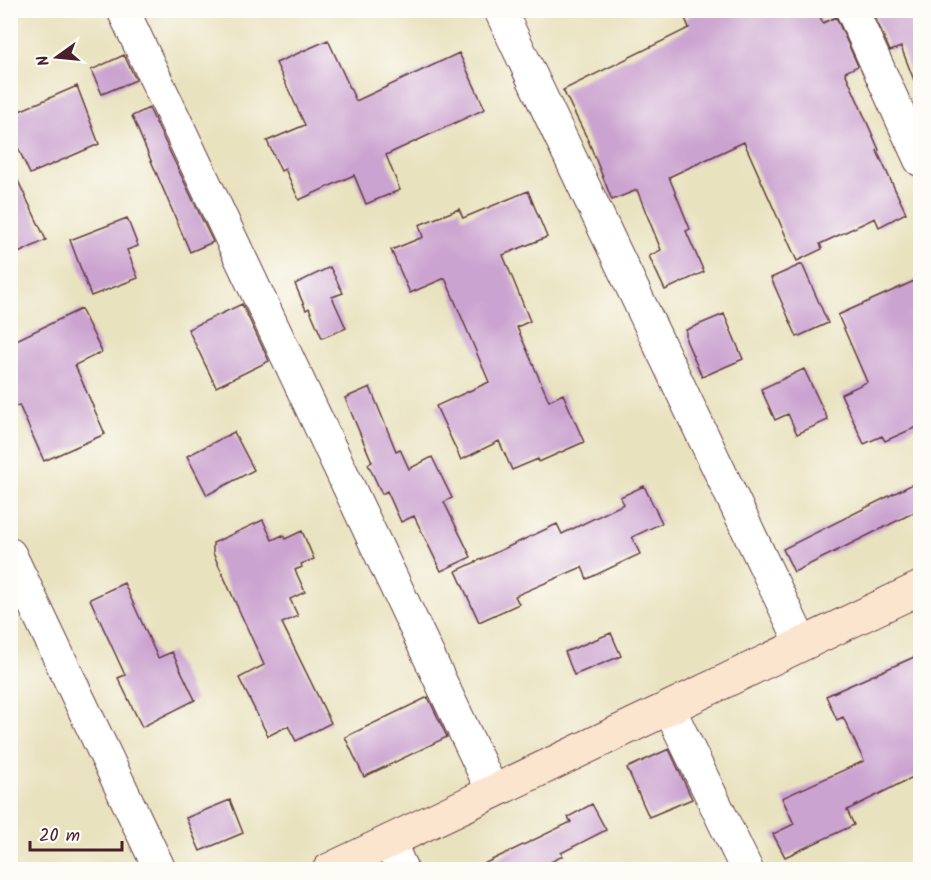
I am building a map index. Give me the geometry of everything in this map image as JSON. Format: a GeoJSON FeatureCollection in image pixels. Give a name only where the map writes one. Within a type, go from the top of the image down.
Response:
{"type":"FeatureCollection","features":[{"type":"Feature","properties":{"kind":"street"},"geometry":{"type":"LineString","coordinates":[[123,10],[493,792]]}},
{"type":"Feature","properties":{"kind":"street"},"geometry":{"type":"LineString","coordinates":[[500,10],[802,644]]}},
{"type":"Feature","properties":{"kind":"street"},"geometry":{"type":"LineString","coordinates":[[852,10],[921,160]]}},
{"type":"Feature","properties":{"kind":"street"},"geometry":{"type":"LineString","coordinates":[[10,554],[160,870]]}},
{"type":"Feature","properties":{"kind":"street"},"geometry":{"type":"LineString","coordinates":[[329,870],[396,855],[493,792],[921,588]]}},
{"type":"Feature","properties":{"kind":"street"},"geometry":{"type":"LineString","coordinates":[[669,708],[747,870]]}},
{"type":"Feature","properties":{"kind":"building"},"geometry":{"type":"Polygon","coordinates":[[[702,10],[817,10],[823,23],[836,17],[858,66],[845,72],[879,150],[877,151],[906,213],[879,227],[875,218],[820,244],[822,249],[797,261],[744,142],[669,177],[690,229],[686,231],[704,272],[665,290],[649,256],[661,250],[637,190],[612,200],[588,140],[563,90],[689,28],[685,18],[702,10]]]}},
{"type":"Feature","properties":{"kind":"building"},"geometry":{"type":"Polygon","coordinates":[[[872,10],[921,10],[921,92],[919,93],[901,47],[890,51],[872,10]]]}},
{"type":"Feature","properties":{"kind":"building"},"geometry":{"type":"Polygon","coordinates":[[[328,40],[356,101],[459,53],[485,109],[386,155],[400,190],[366,204],[354,175],[299,200],[285,169],[281,171],[267,141],[305,125],[276,63],[328,40]]]}},
{"type":"Feature","properties":{"kind":"building"},"geometry":{"type":"Polygon","coordinates":[[[124,55],[136,80],[102,94],[91,70],[124,55]]]}},
{"type":"Feature","properties":{"kind":"building"},"geometry":{"type":"Polygon","coordinates":[[[77,86],[99,144],[30,174],[10,130],[10,115],[77,86]]]}},
{"type":"Feature","properties":{"kind":"building"},"geometry":{"type":"Polygon","coordinates":[[[149,108],[213,242],[190,252],[132,116],[149,108]]]}},
{"type":"Feature","properties":{"kind":"building"},"geometry":{"type":"Polygon","coordinates":[[[10,164],[46,240],[10,257],[10,164]]]}},
{"type":"Feature","properties":{"kind":"building"},"geometry":{"type":"Polygon","coordinates":[[[528,191],[547,237],[503,255],[530,321],[517,327],[549,401],[563,394],[584,442],[539,462],[538,459],[512,470],[499,441],[461,460],[436,406],[489,382],[445,278],[410,293],[391,250],[423,237],[419,225],[459,209],[463,218],[528,191]]]}},
{"type":"Feature","properties":{"kind":"building"},"geometry":{"type":"Polygon","coordinates":[[[127,218],[138,246],[127,250],[138,278],[91,296],[70,240],[127,218]]]}},
{"type":"Feature","properties":{"kind":"building"},"geometry":{"type":"Polygon","coordinates":[[[802,264],[828,323],[797,337],[771,278],[802,264]]]}},
{"type":"Feature","properties":{"kind":"building"},"geometry":{"type":"Polygon","coordinates":[[[330,267],[343,293],[332,297],[346,328],[322,338],[295,284],[330,267]]]}},
{"type":"Feature","properties":{"kind":"building"},"geometry":{"type":"Polygon","coordinates":[[[921,278],[921,425],[885,441],[882,436],[864,444],[841,394],[867,382],[838,315],[921,278]]]}},
{"type":"Feature","properties":{"kind":"building"},"geometry":{"type":"Polygon","coordinates":[[[242,304],[269,361],[216,387],[188,329],[242,304]]]}},
{"type":"Feature","properties":{"kind":"building"},"geometry":{"type":"Polygon","coordinates":[[[81,309],[102,352],[75,365],[105,434],[44,461],[19,405],[10,409],[10,343],[81,309]]]}},
{"type":"Feature","properties":{"kind":"building"},"geometry":{"type":"Polygon","coordinates":[[[724,314],[743,359],[702,377],[686,340],[686,330],[724,314]]]}},
{"type":"Feature","properties":{"kind":"building"},"geometry":{"type":"Polygon","coordinates":[[[804,369],[828,420],[797,434],[788,414],[775,420],[761,389],[804,369]]]}},
{"type":"Feature","properties":{"kind":"building"},"geometry":{"type":"Polygon","coordinates":[[[370,387],[396,451],[400,449],[409,469],[432,457],[452,498],[444,502],[471,557],[441,571],[414,516],[401,522],[387,491],[382,494],[368,464],[372,462],[345,398],[370,387]]]}},
{"type":"Feature","properties":{"kind":"building"},"geometry":{"type":"Polygon","coordinates":[[[234,432],[254,470],[207,495],[187,456],[234,432]]]}},
{"type":"Feature","properties":{"kind":"building"},"geometry":{"type":"Polygon","coordinates":[[[921,480],[921,509],[794,572],[783,549],[921,480]]]}},
{"type":"Feature","properties":{"kind":"building"},"geometry":{"type":"Polygon","coordinates":[[[644,486],[662,523],[632,537],[640,554],[587,579],[582,567],[515,596],[519,604],[479,622],[456,571],[557,524],[562,534],[624,504],[620,497],[644,486]]]}},
{"type":"Feature","properties":{"kind":"building"},"geometry":{"type":"Polygon","coordinates":[[[263,520],[272,540],[283,535],[285,539],[302,531],[314,559],[301,564],[302,567],[295,570],[305,592],[290,599],[298,616],[282,623],[331,723],[296,741],[288,726],[268,736],[239,678],[264,665],[213,553],[213,543],[263,520]]]}},
{"type":"Feature","properties":{"kind":"building"},"geometry":{"type":"Polygon","coordinates":[[[124,583],[158,658],[172,652],[195,700],[142,727],[118,678],[125,675],[90,599],[124,583]]]}},
{"type":"Feature","properties":{"kind":"building"},"geometry":{"type":"Polygon","coordinates":[[[611,633],[621,656],[574,675],[565,652],[611,633]]]}},
{"type":"Feature","properties":{"kind":"building"},"geometry":{"type":"Polygon","coordinates":[[[921,654],[921,773],[847,810],[854,825],[785,857],[773,834],[794,824],[782,798],[864,761],[843,717],[837,720],[826,696],[921,654]]]}},
{"type":"Feature","properties":{"kind":"building"},"geometry":{"type":"Polygon","coordinates":[[[428,697],[447,737],[364,777],[345,737],[428,697]]]}},
{"type":"Feature","properties":{"kind":"building"},"geometry":{"type":"Polygon","coordinates":[[[669,749],[692,799],[649,817],[627,768],[669,749]]]}},
{"type":"Feature","properties":{"kind":"building"},"geometry":{"type":"Polygon","coordinates":[[[230,800],[243,833],[200,851],[186,818],[230,800]]]}},
{"type":"Feature","properties":{"kind":"building"},"geometry":{"type":"Polygon","coordinates":[[[592,804],[606,830],[561,853],[563,856],[534,870],[471,870],[571,822],[568,817],[592,804]]]}}]}
